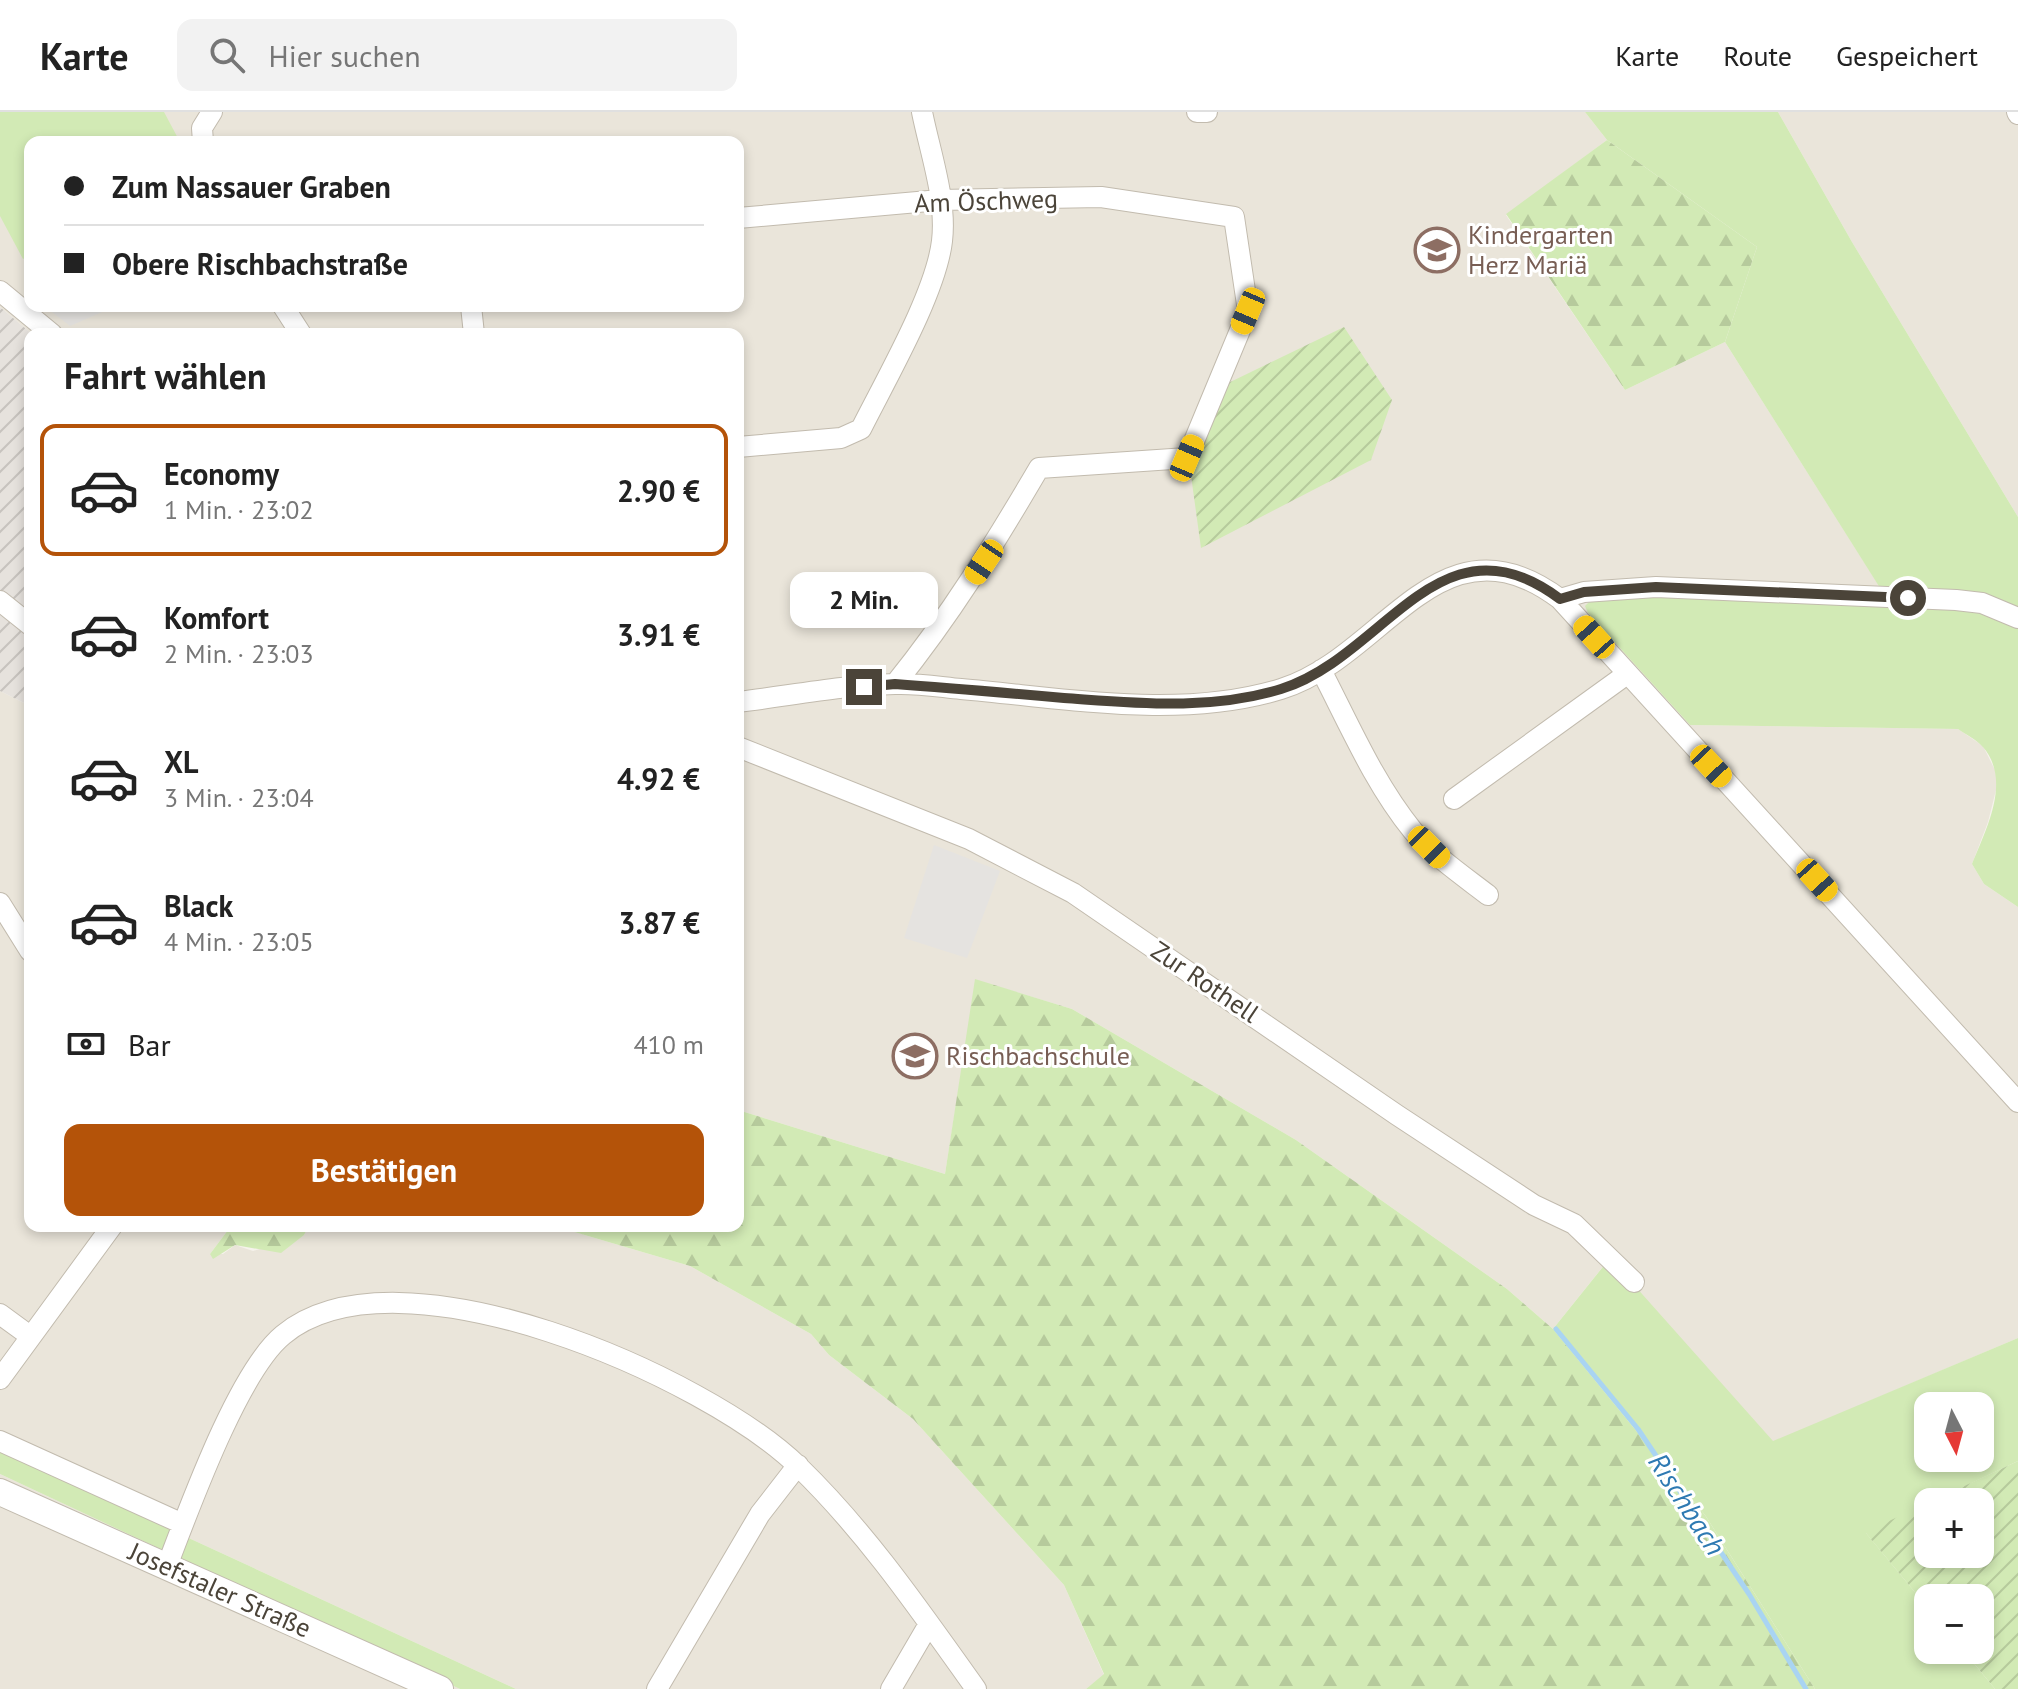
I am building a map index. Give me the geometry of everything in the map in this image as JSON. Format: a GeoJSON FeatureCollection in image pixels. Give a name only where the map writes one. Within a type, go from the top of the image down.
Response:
{"type":"FeatureCollection","features":[{"type":"Feature","properties":{"kind":"street"},"geometry":{"type":"LineString","coordinates":[[203,136],[202,128],[212,112]]}},
{"type":"Feature","properties":{"kind":"street"},"geometry":{"type":"LineString","coordinates":[[744,446],[841,438],[861,429],[934,277],[943,239],[940,200],[922,112]]}},
{"type":"Feature","properties":{"kind":"street"},"geometry":{"type":"LineString","coordinates":[[1197,112],[1207,112]]}},
{"type":"Feature","properties":{"kind":"street","name":"Am Öschweg"},"geometry":{"type":"LineString","coordinates":[[744,217],[940,200],[1101,197],[1234,217],[1248,311],[1187,458],[1039,468],[984,562],[927,645],[895,684]]}},
{"type":"Feature","properties":{"kind":"street"},"geometry":{"type":"LineString","coordinates":[[0,291],[24,303]]}},
{"type":"Feature","properties":{"kind":"street"},"geometry":{"type":"LineString","coordinates":[[744,701],[895,684],[1185,705],[1227,701],[1283,689],[1321,670],[1443,580],[1470,570],[1498,571],[1528,579],[1560,599],[2018,1102]]}},
{"type":"Feature","properties":{"kind":"street"},"geometry":{"type":"LineString","coordinates":[[1560,599],[1584,592],[1656,587],[1956,600],[1982,603],[2018,618]]}},
{"type":"Feature","properties":{"kind":"street"},"geometry":{"type":"LineString","coordinates":[[0,601],[24,620]]}},
{"type":"Feature","properties":{"kind":"street"},"geometry":{"type":"LineString","coordinates":[[1321,670],[1377,778],[1413,831],[1445,863],[1488,895]]}},
{"type":"Feature","properties":{"kind":"street"},"geometry":{"type":"LineString","coordinates":[[1454,799],[1627,674]]}},
{"type":"Feature","properties":{"kind":"street","name":"Zur Rothell"},"geometry":{"type":"LineString","coordinates":[[744,749],[969,839],[1073,893],[1397,1115],[1534,1205],[1574,1224],[1634,1282]]}},
{"type":"Feature","properties":{"kind":"street"},"geometry":{"type":"LineString","coordinates":[[0,903],[24,941]]}},
{"type":"Feature","properties":{"kind":"street"},"geometry":{"type":"LineString","coordinates":[[0,1379],[108,1232]]}},
{"type":"Feature","properties":{"kind":"street"},"geometry":{"type":"LineString","coordinates":[[167,1566],[238,1399],[260,1361],[279,1337],[302,1320],[330,1309],[372,1303],[396,1303],[497,1318],[601,1350],[669,1379],[725,1412],[798,1465],[836,1505],[976,1689]]}},
{"type":"Feature","properties":{"kind":"street"},"geometry":{"type":"LineString","coordinates":[[0,1314],[30,1336]]}},
{"type":"Feature","properties":{"kind":"street","name":"Josefstaler Straße"},"geometry":{"type":"LineString","coordinates":[[0,1441],[183,1524]]}},
{"type":"Feature","properties":{"kind":"street"},"geometry":{"type":"LineString","coordinates":[[657,1689],[760,1514],[798,1465]]}},
{"type":"Feature","properties":{"kind":"street","name":"Josefstaler Straße"},"geometry":{"type":"LineString","coordinates":[[0,1492],[440,1689]]}},
{"type":"Feature","properties":{"kind":"street"},"geometry":{"type":"LineString","coordinates":[[891,1689],[929,1624]]}},
{"type":"Feature","properties":{"kind":"shaded area"},"geometry":{"type":"Polygon","coordinates":[[[0,112],[1585,112],[1607,140],[1506,215],[1625,390],[1725,342],[1893,608],[1614,595],[1588,613],[1690,725],[1958,729],[1983,746],[1999,778],[1988,822],[1972,864],[1984,884],[2018,907],[2018,1338],[1773,1442],[1609,1259],[1553,1329],[1507,1289],[1296,1140],[1072,1009],[976,980],[945,1174],[744,1112],[744,328],[25,328],[0,307],[0,112]]]}},
{"type":"Feature","properties":{"kind":"shaded area"},"geometry":{"type":"Polygon","coordinates":[[[1778,112],[2018,112],[2018,517],[1852,242],[1778,112]]]}},
{"type":"Feature","properties":{"kind":"shaded area"},"geometry":{"type":"Polygon","coordinates":[[[0,307],[25,328],[24,703],[0,691],[0,307]]]}},
{"type":"Feature","properties":{"kind":"shaded area"},"geometry":{"type":"Polygon","coordinates":[[[52,312],[102,312],[70,326],[52,312]]]}},
{"type":"Feature","properties":{"kind":"shaded area"},"geometry":{"type":"Polygon","coordinates":[[[0,691],[24,703],[24,1232],[226,1232],[210,1254],[223,1254],[235,1245],[253,1251],[306,1232],[574,1232],[690,1266],[811,1334],[829,1355],[913,1419],[1064,1585],[1104,1675],[1086,1689],[516,1689],[0,1451],[0,691]]]}},
{"type":"Feature","properties":{"kind":"shaded area"},"geometry":{"type":"Polygon","coordinates":[[[934,845],[1000,871],[967,958],[904,938],[934,845]]]}},
{"type":"Feature","properties":{"kind":"shaded area"},"geometry":{"type":"Polygon","coordinates":[[[0,1474],[399,1660],[460,1689],[0,1689],[0,1474]]]}},
{"type":"Feature","properties":{"kind":"green space"},"geometry":{"type":"Polygon","coordinates":[[[0,112],[164,112],[177,136],[24,136],[23,259],[0,216],[0,112]]]}},
{"type":"Feature","properties":{"kind":"green space"},"geometry":{"type":"Polygon","coordinates":[[[1585,112],[1778,112],[1852,242],[2018,517],[2018,907],[1984,884],[1972,864],[1994,805],[1995,775],[1983,747],[1958,729],[1690,725],[1588,613],[1585,606],[1593,598],[1614,595],[1892,607],[1725,342],[1757,247],[1607,140],[1585,112]]]}},
{"type":"Feature","properties":{"kind":"green space"},"geometry":{"type":"Polygon","coordinates":[[[1607,140],[1757,247],[1725,342],[1625,390],[1506,214],[1607,140]]]}},
{"type":"Feature","properties":{"kind":"green space"},"geometry":{"type":"Polygon","coordinates":[[[1344,327],[1392,400],[1371,460],[1201,548],[1189,461],[1218,388],[1344,327]]]}},
{"type":"Feature","properties":{"kind":"green space"},"geometry":{"type":"Polygon","coordinates":[[[975,979],[1072,1009],[1296,1140],[1507,1289],[1553,1329],[1705,1515],[1815,1689],[1086,1689],[1104,1674],[1064,1585],[913,1419],[829,1355],[811,1334],[690,1266],[574,1232],[744,1232],[744,1112],[945,1174],[975,979]]]}},
{"type":"Feature","properties":{"kind":"green space"},"geometry":{"type":"Polygon","coordinates":[[[226,1232],[306,1232],[281,1253],[235,1245],[213,1259],[210,1254],[226,1232]]]}},
{"type":"Feature","properties":{"kind":"green space"},"geometry":{"type":"Polygon","coordinates":[[[1610,1258],[1773,1441],[2018,1338],[2018,1461],[1961,1488],[1914,1488],[1914,1510],[1866,1533],[1914,1591],[1914,1664],[1974,1664],[1995,1689],[1815,1689],[1705,1515],[1553,1329],[1610,1258]]]}},
{"type":"Feature","properties":{"kind":"green space"},"geometry":{"type":"Polygon","coordinates":[[[0,1451],[516,1689],[460,1689],[0,1474],[0,1451]]]}},
{"type":"Feature","properties":{"kind":"green space"},"geometry":{"type":"Polygon","coordinates":[[[2018,1461],[2018,1689],[1995,1689],[1974,1664],[1994,1664],[1994,1584],[1914,1584],[1914,1591],[1865,1532],[1914,1509],[1914,1568],[1994,1568],[1994,1488],[1960,1488],[2018,1461]]]}},
{"type":"Feature","properties":{"kind":"waterway","name":"Rischbach"},"geometry":{"type":"LineString","coordinates":[[1556,1329],[1638,1429],[1749,1594],[1806,1689]]}},
{"type":"Feature","properties":{"kind":"place","name":"Kindergarten Herz Mariä"},"geometry":{"type":"Point","coordinates":[1437,250]}},
{"type":"Feature","properties":{"kind":"place","name":"Rischbachschule"},"geometry":{"type":"Point","coordinates":[915,1056]}},
{"type":"Feature","properties":{"kind":"route"},"geometry":{"type":"LineString","coordinates":[[864,687],[895,684],[1132,703],[1185,705],[1227,701],[1283,689],[1321,670],[1355,647],[1411,601],[1443,580],[1470,570],[1498,571],[1528,579],[1560,599],[1584,592],[1656,587],[1908,598]]}}]}
